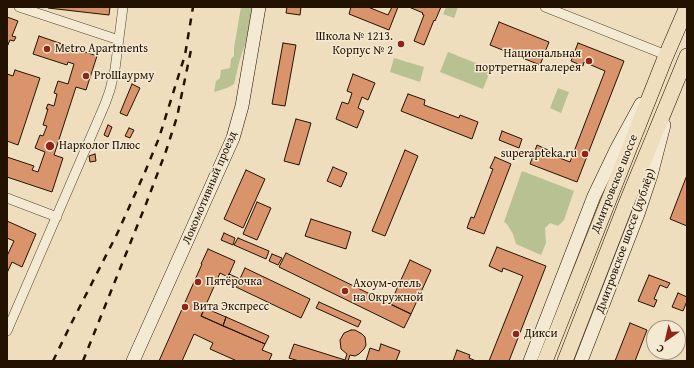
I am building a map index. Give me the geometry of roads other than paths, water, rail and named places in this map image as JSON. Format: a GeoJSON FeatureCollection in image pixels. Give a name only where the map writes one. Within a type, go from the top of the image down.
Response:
{"type":"FeatureCollection","features":[{"type":"Feature","properties":{"kind":"main road","name":"Локомотивный проезд"},"geometry":{"type":"LineString","coordinates":[[134,361],[233,138],[242,106],[259,7]]}},
{"type":"Feature","properties":{"kind":"main road","name":"Дмитровское шоссе"},"geometry":{"type":"LineString","coordinates":[[545,361],[687,8]]}},
{"type":"Feature","properties":{"kind":"main road"},"geometry":{"type":"LineString","coordinates":[[530,361],[594,196],[617,148],[666,57]]}},
{"type":"Feature","properties":{"kind":"main road","name":"Дмитровское шоссе"},"geometry":{"type":"LineString","coordinates":[[565,361],[626,204],[686,60]]}},
{"type":"Feature","properties":{"kind":"main road","name":"Дмитровское шоссе (дублёр)"},"geometry":{"type":"LineString","coordinates":[[581,361],[651,176],[671,96]]}},
{"type":"Feature","properties":{"kind":"street"},"geometry":{"type":"LineString","coordinates":[[19,7],[119,40]]}},
{"type":"Feature","properties":{"kind":"street"},"geometry":{"type":"LineString","coordinates":[[7,331],[106,104],[113,79],[123,7]]}},
{"type":"Feature","properties":{"kind":"street"},"geometry":{"type":"LineString","coordinates":[[545,7],[666,57]]}},
{"type":"Feature","properties":{"kind":"street"},"geometry":{"type":"LineString","coordinates":[[7,198],[57,216]]}},
{"type":"Feature","properties":{"kind":"railway"},"geometry":{"type":"LineString","coordinates":[[53,361],[117,234],[159,138],[185,55],[193,7]]}},
{"type":"Feature","properties":{"kind":"railway"},"geometry":{"type":"LineString","coordinates":[[83,361],[166,151],[177,117],[191,50]]}},
{"type":"Feature","properties":{"kind":"place","name":"Школа № 1213. Корпус № 2"},"geometry":{"type":"Point","coordinates":[401,44]}},
{"type":"Feature","properties":{"kind":"place","name":"Metro Apartments"},"geometry":{"type":"Point","coordinates":[47,49]}},
{"type":"Feature","properties":{"kind":"place","name":"Национальная портретная галерея"},"geometry":{"type":"Point","coordinates":[589,61]}},
{"type":"Feature","properties":{"kind":"place","name":"ProШаурму"},"geometry":{"type":"Point","coordinates":[86,76]}},
{"type":"Feature","properties":{"kind":"place","name":"Нарколог Плюс"},"geometry":{"type":"Point","coordinates":[50,146]}},
{"type":"Feature","properties":{"kind":"place","name":"superapteka.ru"},"geometry":{"type":"Point","coordinates":[585,154]}},
{"type":"Feature","properties":{"kind":"place","name":"Пятёрочка"},"geometry":{"type":"Point","coordinates":[198,282]}},
{"type":"Feature","properties":{"kind":"place","name":"Ахоум-отель на Окружной"},"geometry":{"type":"Point","coordinates":[345,291]}},
{"type":"Feature","properties":{"kind":"place","name":"Вита Экспресс"},"geometry":{"type":"Point","coordinates":[185,307]}},
{"type":"Feature","properties":{"kind":"place","name":"Дикси"},"geometry":{"type":"Point","coordinates":[516,334]}}]}
